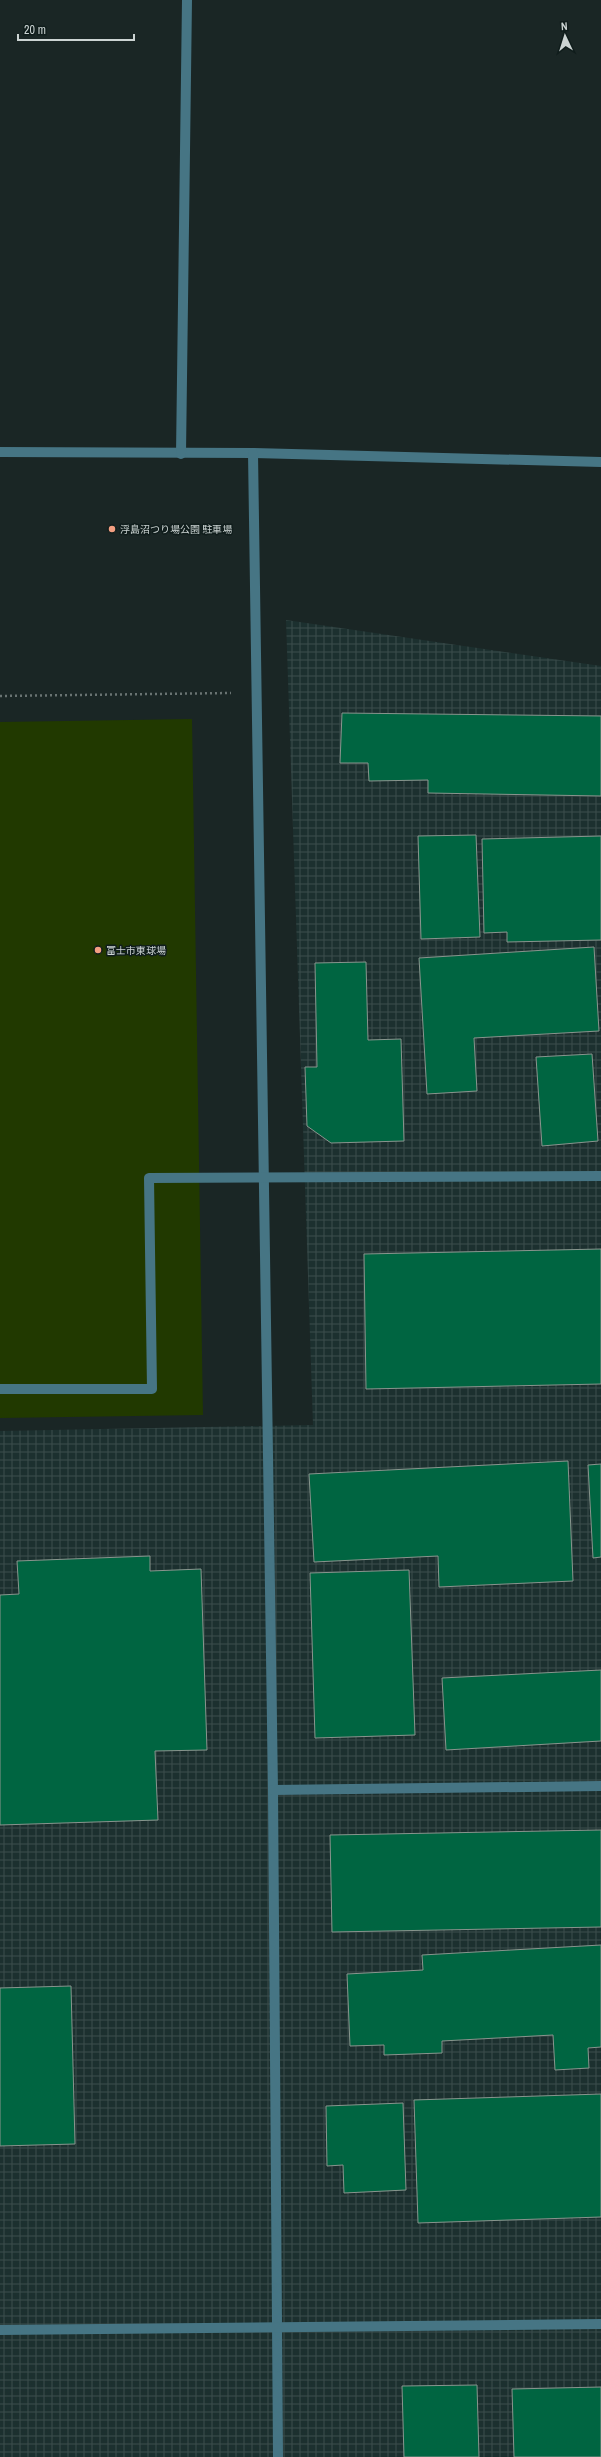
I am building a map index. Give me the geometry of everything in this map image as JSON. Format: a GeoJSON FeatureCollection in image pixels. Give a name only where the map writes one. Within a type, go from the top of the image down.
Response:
{"type":"FeatureCollection","features":[{"type":"Feature","properties":{"kind":"street"},"geometry":{"type":"LineString","coordinates":[[181,454],[187,0]]}},
{"type":"Feature","properties":{"kind":"street"},"geometry":{"type":"LineString","coordinates":[[0,452],[181,454],[253,453],[601,462]]}},
{"type":"Feature","properties":{"kind":"street"},"geometry":{"type":"LineString","coordinates":[[253,453],[273,1790],[278,2457]]}},
{"type":"Feature","properties":{"kind":"street"},"geometry":{"type":"LineString","coordinates":[[0,1390],[152,1389],[149,1178],[264,1179],[601,1176]]}},
{"type":"Feature","properties":{"kind":"street"},"geometry":{"type":"LineString","coordinates":[[273,1790],[601,1786]]}},
{"type":"Feature","properties":{"kind":"street"},"geometry":{"type":"LineString","coordinates":[[0,2330],[601,2324]]}},
{"type":"Feature","properties":{"kind":"path"},"geometry":{"type":"LineString","coordinates":[[0,696],[256,692]]}},
{"type":"Feature","properties":{"kind":"shaded area"},"geometry":{"type":"Polygon","coordinates":[[[286,620],[601,666],[601,2457],[0,2457],[0,1431],[313,1425],[286,620]]]}},
{"type":"Feature","properties":{"kind":"green space","name":"富士市東球場"},"geometry":{"type":"Polygon","coordinates":[[[192,719],[203,1415],[0,1418],[0,722],[192,719]]]}},
{"type":"Feature","properties":{"kind":"building"},"geometry":{"type":"Polygon","coordinates":[[[342,713],[601,716],[601,796],[428,793],[428,780],[369,781],[368,763],[340,763],[342,713]]]}},
{"type":"Feature","properties":{"kind":"building"},"geometry":{"type":"Polygon","coordinates":[[[476,835],[480,937],[421,939],[418,836],[476,835]]]}},
{"type":"Feature","properties":{"kind":"building"},"geometry":{"type":"Polygon","coordinates":[[[601,836],[601,940],[507,942],[507,932],[484,933],[482,839],[601,836]]]}},
{"type":"Feature","properties":{"kind":"building"},"geometry":{"type":"Polygon","coordinates":[[[594,947],[599,1031],[474,1038],[477,1091],[427,1094],[419,958],[594,947]]]}},
{"type":"Feature","properties":{"kind":"building"},"geometry":{"type":"Polygon","coordinates":[[[366,962],[368,1040],[401,1039],[404,1141],[331,1143],[307,1126],[305,1067],[317,1067],[315,963],[366,962]]]}},
{"type":"Feature","properties":{"kind":"building"},"geometry":{"type":"Polygon","coordinates":[[[592,1054],[598,1141],[542,1146],[536,1057],[592,1054]]]}},
{"type":"Feature","properties":{"kind":"building"},"geometry":{"type":"Polygon","coordinates":[[[601,1249],[601,1384],[366,1389],[364,1254],[601,1249]]]}},
{"type":"Feature","properties":{"kind":"building"},"geometry":{"type":"Polygon","coordinates":[[[568,1461],[573,1581],[439,1587],[438,1556],[314,1562],[309,1474],[568,1461]]]}},
{"type":"Feature","properties":{"kind":"building"},"geometry":{"type":"Polygon","coordinates":[[[601,1464],[601,1557],[593,1558],[588,1465],[601,1464]]]}},
{"type":"Feature","properties":{"kind":"building"},"geometry":{"type":"Polygon","coordinates":[[[150,1556],[150,1571],[201,1569],[207,1750],[155,1751],[158,1820],[0,1825],[0,1595],[19,1594],[17,1561],[150,1556]]]}},
{"type":"Feature","properties":{"kind":"building"},"geometry":{"type":"Polygon","coordinates":[[[409,1570],[415,1735],[315,1738],[310,1573],[409,1570]]]}},
{"type":"Feature","properties":{"kind":"building"},"geometry":{"type":"Polygon","coordinates":[[[601,1670],[601,1741],[446,1750],[442,1678],[601,1670]]]}},
{"type":"Feature","properties":{"kind":"building"},"geometry":{"type":"Polygon","coordinates":[[[601,1830],[601,1927],[332,1932],[330,1835],[601,1830]]]}},
{"type":"Feature","properties":{"kind":"building"},"geometry":{"type":"Polygon","coordinates":[[[601,1945],[601,2047],[588,2048],[589,2068],[555,2070],[553,2035],[442,2041],[442,2053],[384,2055],[384,2045],[350,2046],[347,1974],[423,1970],[422,1955],[601,1945]]]}},
{"type":"Feature","properties":{"kind":"building"},"geometry":{"type":"Polygon","coordinates":[[[71,1986],[75,2144],[0,2146],[0,1988],[71,1986]]]}},
{"type":"Feature","properties":{"kind":"building"},"geometry":{"type":"Polygon","coordinates":[[[601,2094],[601,2217],[418,2223],[414,2100],[601,2094]]]}},
{"type":"Feature","properties":{"kind":"building"},"geometry":{"type":"Polygon","coordinates":[[[403,2103],[406,2190],[344,2193],[343,2165],[327,2166],[326,2106],[403,2103]]]}},
{"type":"Feature","properties":{"kind":"building"},"geometry":{"type":"Polygon","coordinates":[[[477,2385],[479,2457],[404,2457],[402,2386],[477,2385]]]}},
{"type":"Feature","properties":{"kind":"building"},"geometry":{"type":"Polygon","coordinates":[[[601,2387],[601,2457],[514,2457],[512,2389],[601,2387]]]}},
{"type":"Feature","properties":{"kind":"place","name":"浮島沼つり場公園 駐車場"},"geometry":{"type":"Point","coordinates":[112,529]}},
{"type":"Feature","properties":{"kind":"place","name":"富士市東球場"},"geometry":{"type":"Point","coordinates":[98,950]}}]}
